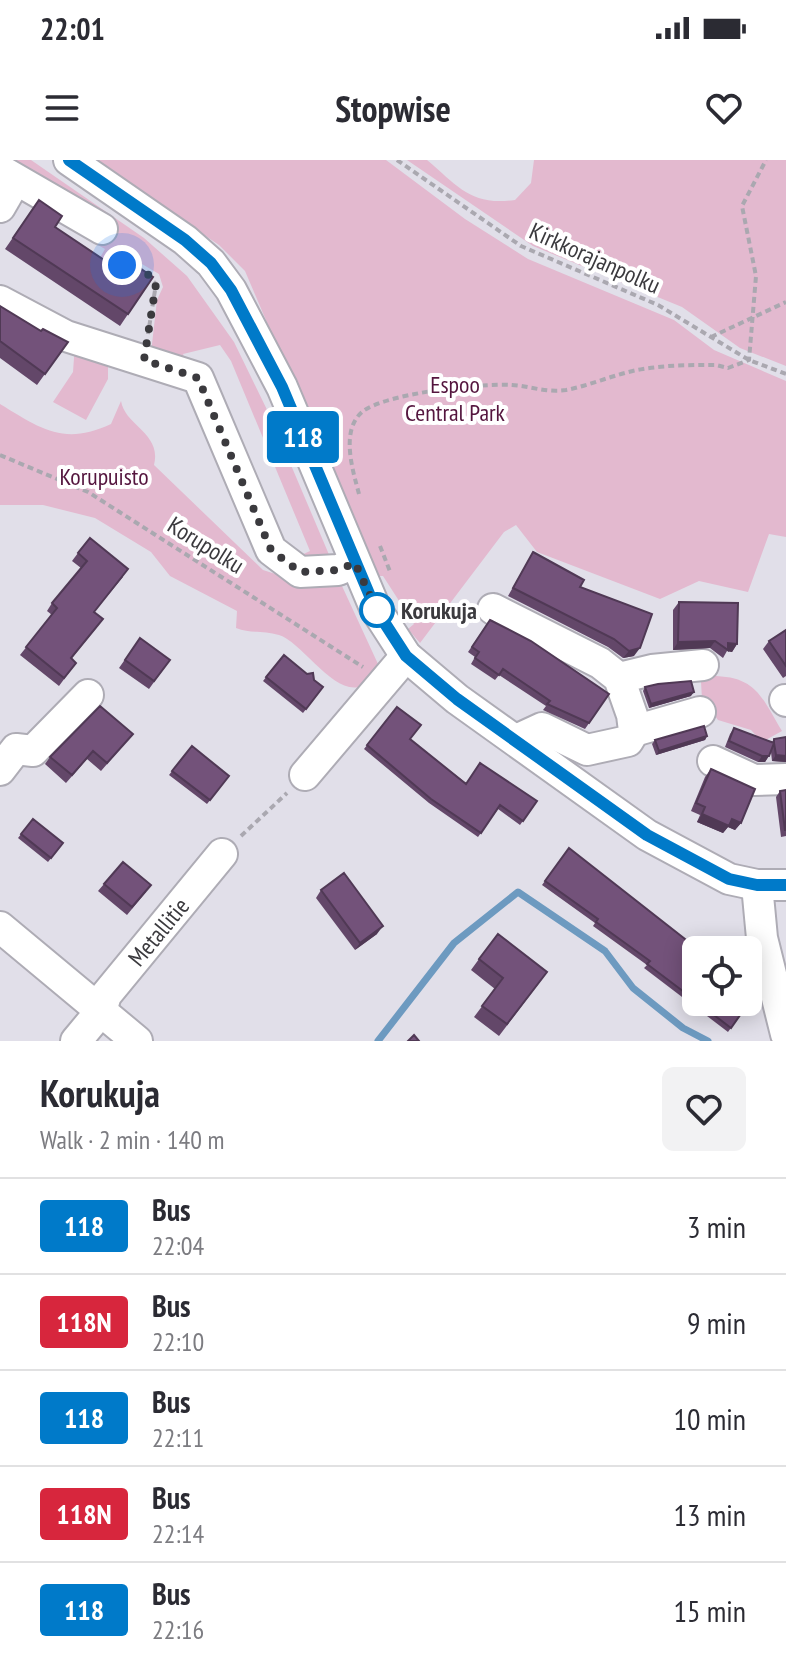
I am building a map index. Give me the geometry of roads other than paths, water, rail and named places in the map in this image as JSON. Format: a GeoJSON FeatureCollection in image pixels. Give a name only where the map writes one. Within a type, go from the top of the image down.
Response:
{"type":"FeatureCollection","features":[{"type":"Feature","properties":{"kind":"street"},"geometry":{"type":"LineString","coordinates":[[69,160],[185,240],[211,263],[231,290],[282,387],[375,608],[406,656],[457,699],[647,835],[707,870],[772,885],[762,938],[786,1034]]}},
{"type":"Feature","properties":{"kind":"street"},"geometry":{"type":"LineString","coordinates":[[5,186],[102,229]]}},
{"type":"Feature","properties":{"kind":"street"},"geometry":{"type":"LineString","coordinates":[[0,301],[66,336],[198,378],[271,550],[300,572],[338,570],[355,563]]}},
{"type":"Feature","properties":{"kind":"street"},"geometry":{"type":"LineString","coordinates":[[493,609],[600,663],[619,678],[632,715],[634,731],[628,741],[587,750],[542,728],[528,731],[516,740]]}},
{"type":"Feature","properties":{"kind":"street"},"geometry":{"type":"LineString","coordinates":[[305,775],[406,656]]}},
{"type":"Feature","properties":{"kind":"street"},"geometry":{"type":"LineString","coordinates":[[619,678],[664,668],[703,665]]}},
{"type":"Feature","properties":{"kind":"street"},"geometry":{"type":"LineString","coordinates":[[0,770],[16,749],[33,751],[88,695]]}},
{"type":"Feature","properties":{"kind":"street"},"geometry":{"type":"LineString","coordinates":[[634,731],[700,712]]}},
{"type":"Feature","properties":{"kind":"street"},"geometry":{"type":"LineString","coordinates":[[713,761],[754,780],[786,779]]}},
{"type":"Feature","properties":{"kind":"street","name":"Metallitie"},"geometry":{"type":"LineString","coordinates":[[76,1041],[101,1011],[106,995],[222,854]]}},
{"type":"Feature","properties":{"kind":"street"},"geometry":{"type":"LineString","coordinates":[[0,927],[137,1041]]}},
{"type":"Feature","properties":{"kind":"waterway"},"geometry":{"type":"LineString","coordinates":[[378,1041],[454,943],[518,892],[605,951],[633,988],[683,1028],[708,1041]]}},
{"type":"Feature","properties":{"kind":"place","name":"Korukuja"},"geometry":{"type":"Point","coordinates":[377,610]}},
{"type":"Feature","properties":{"kind":"park label","name":"Espoo Central Park"},"geometry":{"type":"Point","coordinates":[455,398]}},
{"type":"Feature","properties":{"kind":"park label","name":"Korupuisto"},"geometry":{"type":"Point","coordinates":[104,476]}}]}
